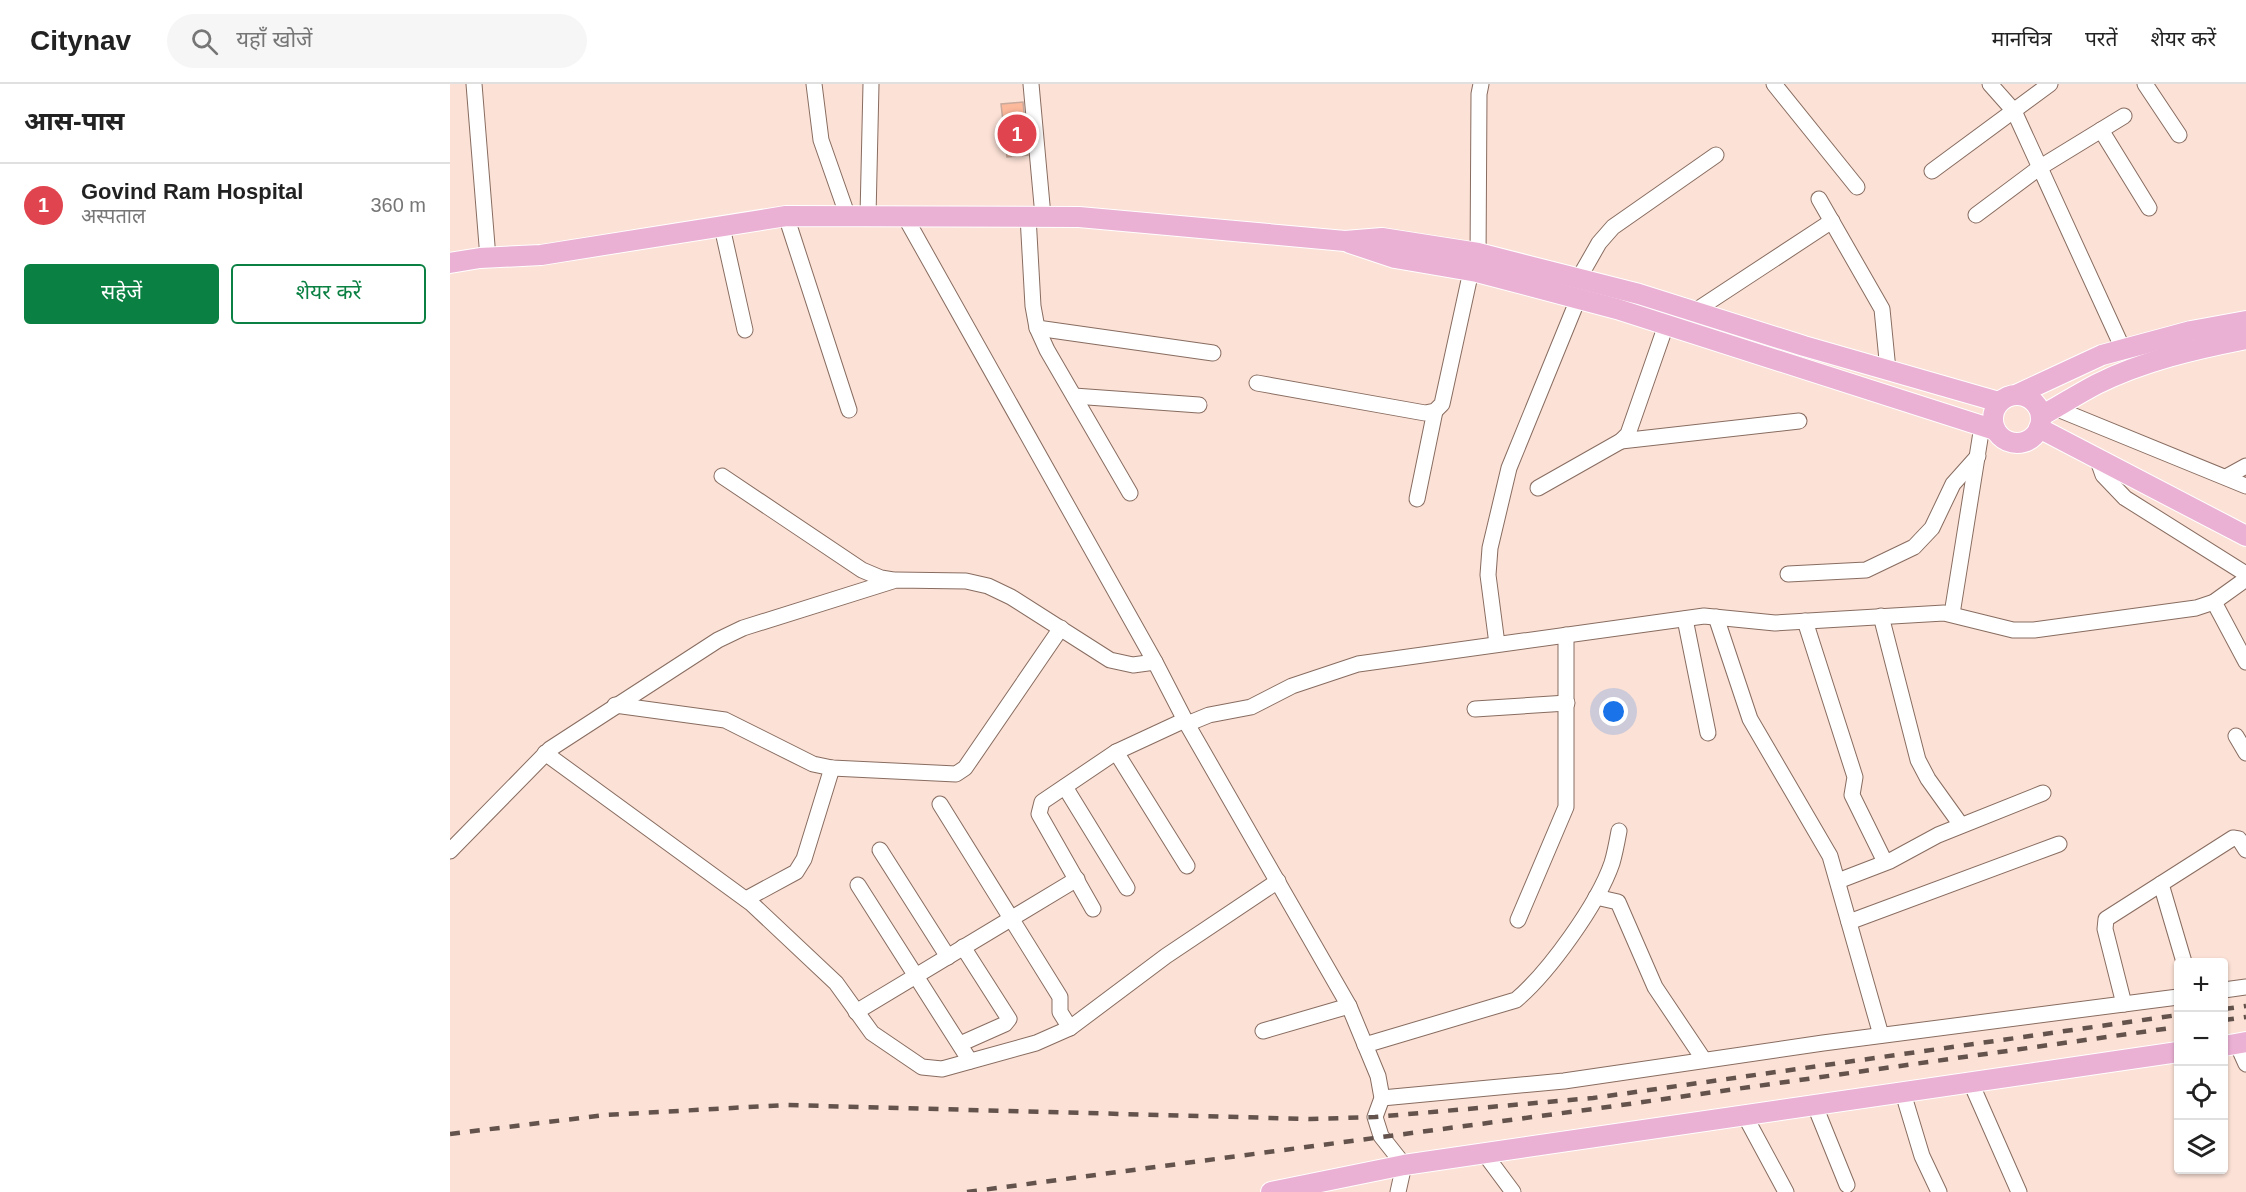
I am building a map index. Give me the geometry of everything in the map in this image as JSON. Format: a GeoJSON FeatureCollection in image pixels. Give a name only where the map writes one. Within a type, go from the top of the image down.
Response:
{"type":"FeatureCollection","features":[{"type":"Feature","properties":{"kind":"main road"},"geometry":{"type":"LineString","coordinates":[[450,263],[541,255],[786,216],[1079,217],[1345,241],[1382,238],[1476,265],[1989,428],[2007,441],[2016,443],[2030,439],[2045,417],[2097,384],[2185,352],[2246,339]]}},
{"type":"Feature","properties":{"kind":"main road"},"geometry":{"type":"LineString","coordinates":[[1476,265],[1579,278],[1999,402]]}},
{"type":"Feature","properties":{"kind":"main road"},"geometry":{"type":"LineString","coordinates":[[1989,428],[1999,402],[2009,395],[2018,394],[2077,365],[2123,349],[2191,331],[2246,321]]}},
{"type":"Feature","properties":{"kind":"main road"},"geometry":{"type":"LineString","coordinates":[[2018,394],[2033,400],[2045,417],[2097,458],[2246,536]]}},
{"type":"Feature","properties":{"kind":"main road"},"geometry":{"type":"LineString","coordinates":[[1271,1192],[1404,1165],[2174,1053]]}},
{"type":"Feature","properties":{"kind":"street"},"geometry":{"type":"LineString","coordinates":[[474,84],[488,258]]}},
{"type":"Feature","properties":{"kind":"street"},"geometry":{"type":"LineString","coordinates":[[814,84],[821,140],[848,217]]}},
{"type":"Feature","properties":{"kind":"street"},"geometry":{"type":"LineString","coordinates":[[868,216],[871,84]]}},
{"type":"Feature","properties":{"kind":"street"},"geometry":{"type":"LineString","coordinates":[[1030,84],[1036,216],[1037,328],[1130,493]]}},
{"type":"Feature","properties":{"kind":"street"},"geometry":{"type":"LineString","coordinates":[[1417,499],[1435,411],[1442,404],[1476,265],[1481,84]]}},
{"type":"Feature","properties":{"kind":"street"},"geometry":{"type":"LineString","coordinates":[[1774,84],[1857,187]]}},
{"type":"Feature","properties":{"kind":"street"},"geometry":{"type":"LineString","coordinates":[[1990,84],[2014,111],[2123,349]]}},
{"type":"Feature","properties":{"kind":"street"},"geometry":{"type":"LineString","coordinates":[[1932,171],[2050,84]]}},
{"type":"Feature","properties":{"kind":"street"},"geometry":{"type":"LineString","coordinates":[[2145,84],[2180,135]]}},
{"type":"Feature","properties":{"kind":"street"},"geometry":{"type":"LineString","coordinates":[[1976,215],[2039,168],[2124,116]]}},
{"type":"Feature","properties":{"kind":"street"},"geometry":{"type":"LineString","coordinates":[[2101,130],[2149,208]]}},
{"type":"Feature","properties":{"kind":"street"},"geometry":{"type":"LineString","coordinates":[[1579,278],[1599,243],[1613,227],[1716,155]]}},
{"type":"Feature","properties":{"kind":"street"},"geometry":{"type":"LineString","coordinates":[[1819,199],[1882,309],[1888,370]]}},
{"type":"Feature","properties":{"kind":"street"},"geometry":{"type":"LineString","coordinates":[[904,215],[1155,662],[1186,722],[1349,1006],[1378,1076],[1382,1098],[1375,1117],[1380,1136],[1404,1165],[1398,1192]]}},
{"type":"Feature","properties":{"kind":"street"},"geometry":{"type":"LineString","coordinates":[[786,216],[849,410]]}},
{"type":"Feature","properties":{"kind":"street"},"geometry":{"type":"LineString","coordinates":[[1695,311],[1832,221]]}},
{"type":"Feature","properties":{"kind":"street"},"geometry":{"type":"LineString","coordinates":[[722,227],[745,330]]}},
{"type":"Feature","properties":{"kind":"street"},"geometry":{"type":"LineString","coordinates":[[1497,644],[1488,574],[1490,548],[1509,468],[1578,299]]}},
{"type":"Feature","properties":{"kind":"street"},"geometry":{"type":"LineString","coordinates":[[1621,441],[1633,424],[1666,325]]}},
{"type":"Feature","properties":{"kind":"street"},"geometry":{"type":"LineString","coordinates":[[1037,328],[1213,353]]}},
{"type":"Feature","properties":{"kind":"street"},"geometry":{"type":"LineString","coordinates":[[1257,383],[1425,413],[1435,411]]}},
{"type":"Feature","properties":{"kind":"street"},"geometry":{"type":"LineString","coordinates":[[1074,396],[1199,405]]}},
{"type":"Feature","properties":{"kind":"street"},"geometry":{"type":"LineString","coordinates":[[2045,417],[2226,477],[2246,486]]}},
{"type":"Feature","properties":{"kind":"street"},"geometry":{"type":"LineString","coordinates":[[1538,488],[1621,441],[1799,421]]}},
{"type":"Feature","properties":{"kind":"street"},"geometry":{"type":"LineString","coordinates":[[1952,614],[1978,456],[1989,428]]}},
{"type":"Feature","properties":{"kind":"street"},"geometry":{"type":"LineString","coordinates":[[1788,574],[1866,570],[1914,547],[1932,528],[1953,484],[1978,456]]}},
{"type":"Feature","properties":{"kind":"street"},"geometry":{"type":"LineString","coordinates":[[2097,458],[2103,475],[2125,498],[2246,574]]}},
{"type":"Feature","properties":{"kind":"street"},"geometry":{"type":"LineString","coordinates":[[2226,477],[2246,466]]}},
{"type":"Feature","properties":{"kind":"street"},"geometry":{"type":"LineString","coordinates":[[722,476],[862,570],[881,578],[896,580],[966,581],[987,586],[1011,597],[1121,664],[1155,662]]}},
{"type":"Feature","properties":{"kind":"street"},"geometry":{"type":"LineString","coordinates":[[1094,909],[1038,810],[1042,802],[1116,752],[1186,722],[1251,707],[1292,686],[1358,664],[1716,616],[1759,623],[1932,612],[1952,614],[2023,631],[2179,610],[2214,602],[2246,579]]}},
{"type":"Feature","properties":{"kind":"street"},"geometry":{"type":"LineString","coordinates":[[450,851],[545,753],[717,640],[743,628],[896,580]]}},
{"type":"Feature","properties":{"kind":"street"},"geometry":{"type":"LineString","coordinates":[[2214,602],[2246,662]]}},
{"type":"Feature","properties":{"kind":"street"},"geometry":{"type":"LineString","coordinates":[[1716,616],[1750,719],[1818,833],[1838,881],[1881,1035]]}},
{"type":"Feature","properties":{"kind":"street"},"geometry":{"type":"LineString","coordinates":[[1881,616],[1918,760],[1928,779],[1961,825]]}},
{"type":"Feature","properties":{"kind":"street"},"geometry":{"type":"LineString","coordinates":[[1685,619],[1708,733]]}},
{"type":"Feature","properties":{"kind":"street"},"geometry":{"type":"LineString","coordinates":[[1804,621],[1855,777],[1852,795],[1885,862]]}},
{"type":"Feature","properties":{"kind":"street"},"geometry":{"type":"LineString","coordinates":[[615,705],[725,720],[813,764],[832,768],[950,775],[961,772],[1060,628]]}},
{"type":"Feature","properties":{"kind":"street"},"geometry":{"type":"LineString","coordinates":[[1518,920],[1566,807],[1566,635]]}},
{"type":"Feature","properties":{"kind":"street"},"geometry":{"type":"LineString","coordinates":[[1475,709],[1567,703]]}},
{"type":"Feature","properties":{"kind":"street"},"geometry":{"type":"LineString","coordinates":[[2236,736],[2246,753]]}},
{"type":"Feature","properties":{"kind":"street"},"geometry":{"type":"LineString","coordinates":[[1116,752],[1187,866]]}},
{"type":"Feature","properties":{"kind":"street"},"geometry":{"type":"LineString","coordinates":[[545,753],[746,899],[828,976],[872,1033],[922,1067],[942,1069],[1036,1044],[1070,1028],[1166,956],[1278,881]]}},
{"type":"Feature","properties":{"kind":"street"},"geometry":{"type":"LineString","coordinates":[[746,899],[796,872],[804,859],[832,768]]}},
{"type":"Feature","properties":{"kind":"street"},"geometry":{"type":"LineString","coordinates":[[1065,787],[1127,888]]}},
{"type":"Feature","properties":{"kind":"street"},"geometry":{"type":"LineString","coordinates":[[1838,881],[1885,862],[1961,825],[2043,793]]}},
{"type":"Feature","properties":{"kind":"street"},"geometry":{"type":"LineString","coordinates":[[940,804],[1060,997],[1060,1012],[1070,1028]]}},
{"type":"Feature","properties":{"kind":"street"},"geometry":{"type":"LineString","coordinates":[[1365,1045],[1516,1000],[1539,978],[1596,897],[1612,863],[1619,831]]}},
{"type":"Feature","properties":{"kind":"street"},"geometry":{"type":"LineString","coordinates":[[2124,1004],[2105,923],[2109,916],[2233,838],[2239,839],[2246,850]]}},
{"type":"Feature","properties":{"kind":"street"},"geometry":{"type":"LineString","coordinates":[[1850,922],[2059,844]]}},
{"type":"Feature","properties":{"kind":"street"},"geometry":{"type":"LineString","coordinates":[[880,850],[948,957]]}},
{"type":"Feature","properties":{"kind":"street"},"geometry":{"type":"LineString","coordinates":[[856,1012],[1077,879]]}},
{"type":"Feature","properties":{"kind":"street"},"geometry":{"type":"LineString","coordinates":[[2161,884],[2183,958]]}},
{"type":"Feature","properties":{"kind":"street"},"geometry":{"type":"LineString","coordinates":[[858,885],[970,1061]]}},
{"type":"Feature","properties":{"kind":"street"},"geometry":{"type":"LineString","coordinates":[[1596,897],[1618,902],[1655,987],[1704,1060]]}},
{"type":"Feature","properties":{"kind":"street"},"geometry":{"type":"LineString","coordinates":[[960,1044],[1005,1024],[1009,1019],[963,947]]}},
{"type":"Feature","properties":{"kind":"street"},"geometry":{"type":"LineString","coordinates":[[2228,989],[2246,987]]}},
{"type":"Feature","properties":{"kind":"street"},"geometry":{"type":"LineString","coordinates":[[1382,1098],[1564,1081],[1881,1035],[2174,998]]}},
{"type":"Feature","properties":{"kind":"street"},"geometry":{"type":"LineString","coordinates":[[1263,1031],[1349,1006]]}},
{"type":"Feature","properties":{"kind":"street"},"geometry":{"type":"LineString","coordinates":[[2235,1044],[2246,1064]]}},
{"type":"Feature","properties":{"kind":"street"},"geometry":{"type":"LineString","coordinates":[[1971,1083],[2005,1166],[2019,1192]]}},
{"type":"Feature","properties":{"kind":"street"},"geometry":{"type":"LineString","coordinates":[[1903,1093],[1922,1156],[1939,1192]]}},
{"type":"Feature","properties":{"kind":"street"},"geometry":{"type":"LineString","coordinates":[[1815,1106],[1847,1185]]}},
{"type":"Feature","properties":{"kind":"street"},"geometry":{"type":"LineString","coordinates":[[1745,1116],[1785,1192]]}},
{"type":"Feature","properties":{"kind":"street"},"geometry":{"type":"LineString","coordinates":[[1484,1153],[1513,1192]]}},
{"type":"Feature","properties":{"kind":"building"},"geometry":{"type":"Polygon","coordinates":[[[1023,102],[1028,155],[1007,157],[1001,104],[1023,102]]]}},
{"type":"Feature","properties":{"kind":"railway"},"geometry":{"type":"LineString","coordinates":[[2228,1008],[2246,1006]]}},
{"type":"Feature","properties":{"kind":"railway"},"geometry":{"type":"LineString","coordinates":[[450,1134],[605,1115],[786,1105],[1310,1119],[1375,1117],[1593,1098],[2174,1016]]}},
{"type":"Feature","properties":{"kind":"railway"},"geometry":{"type":"LineString","coordinates":[[2228,1019],[2246,1017]]}},
{"type":"Feature","properties":{"kind":"railway"},"geometry":{"type":"LineString","coordinates":[[967,1192],[1593,1109],[2174,1028]]}},
{"type":"Feature","properties":{"kind":"place","name":"Govind Ram Hospital"},"geometry":{"type":"Point","coordinates":[1017,134]}}]}
